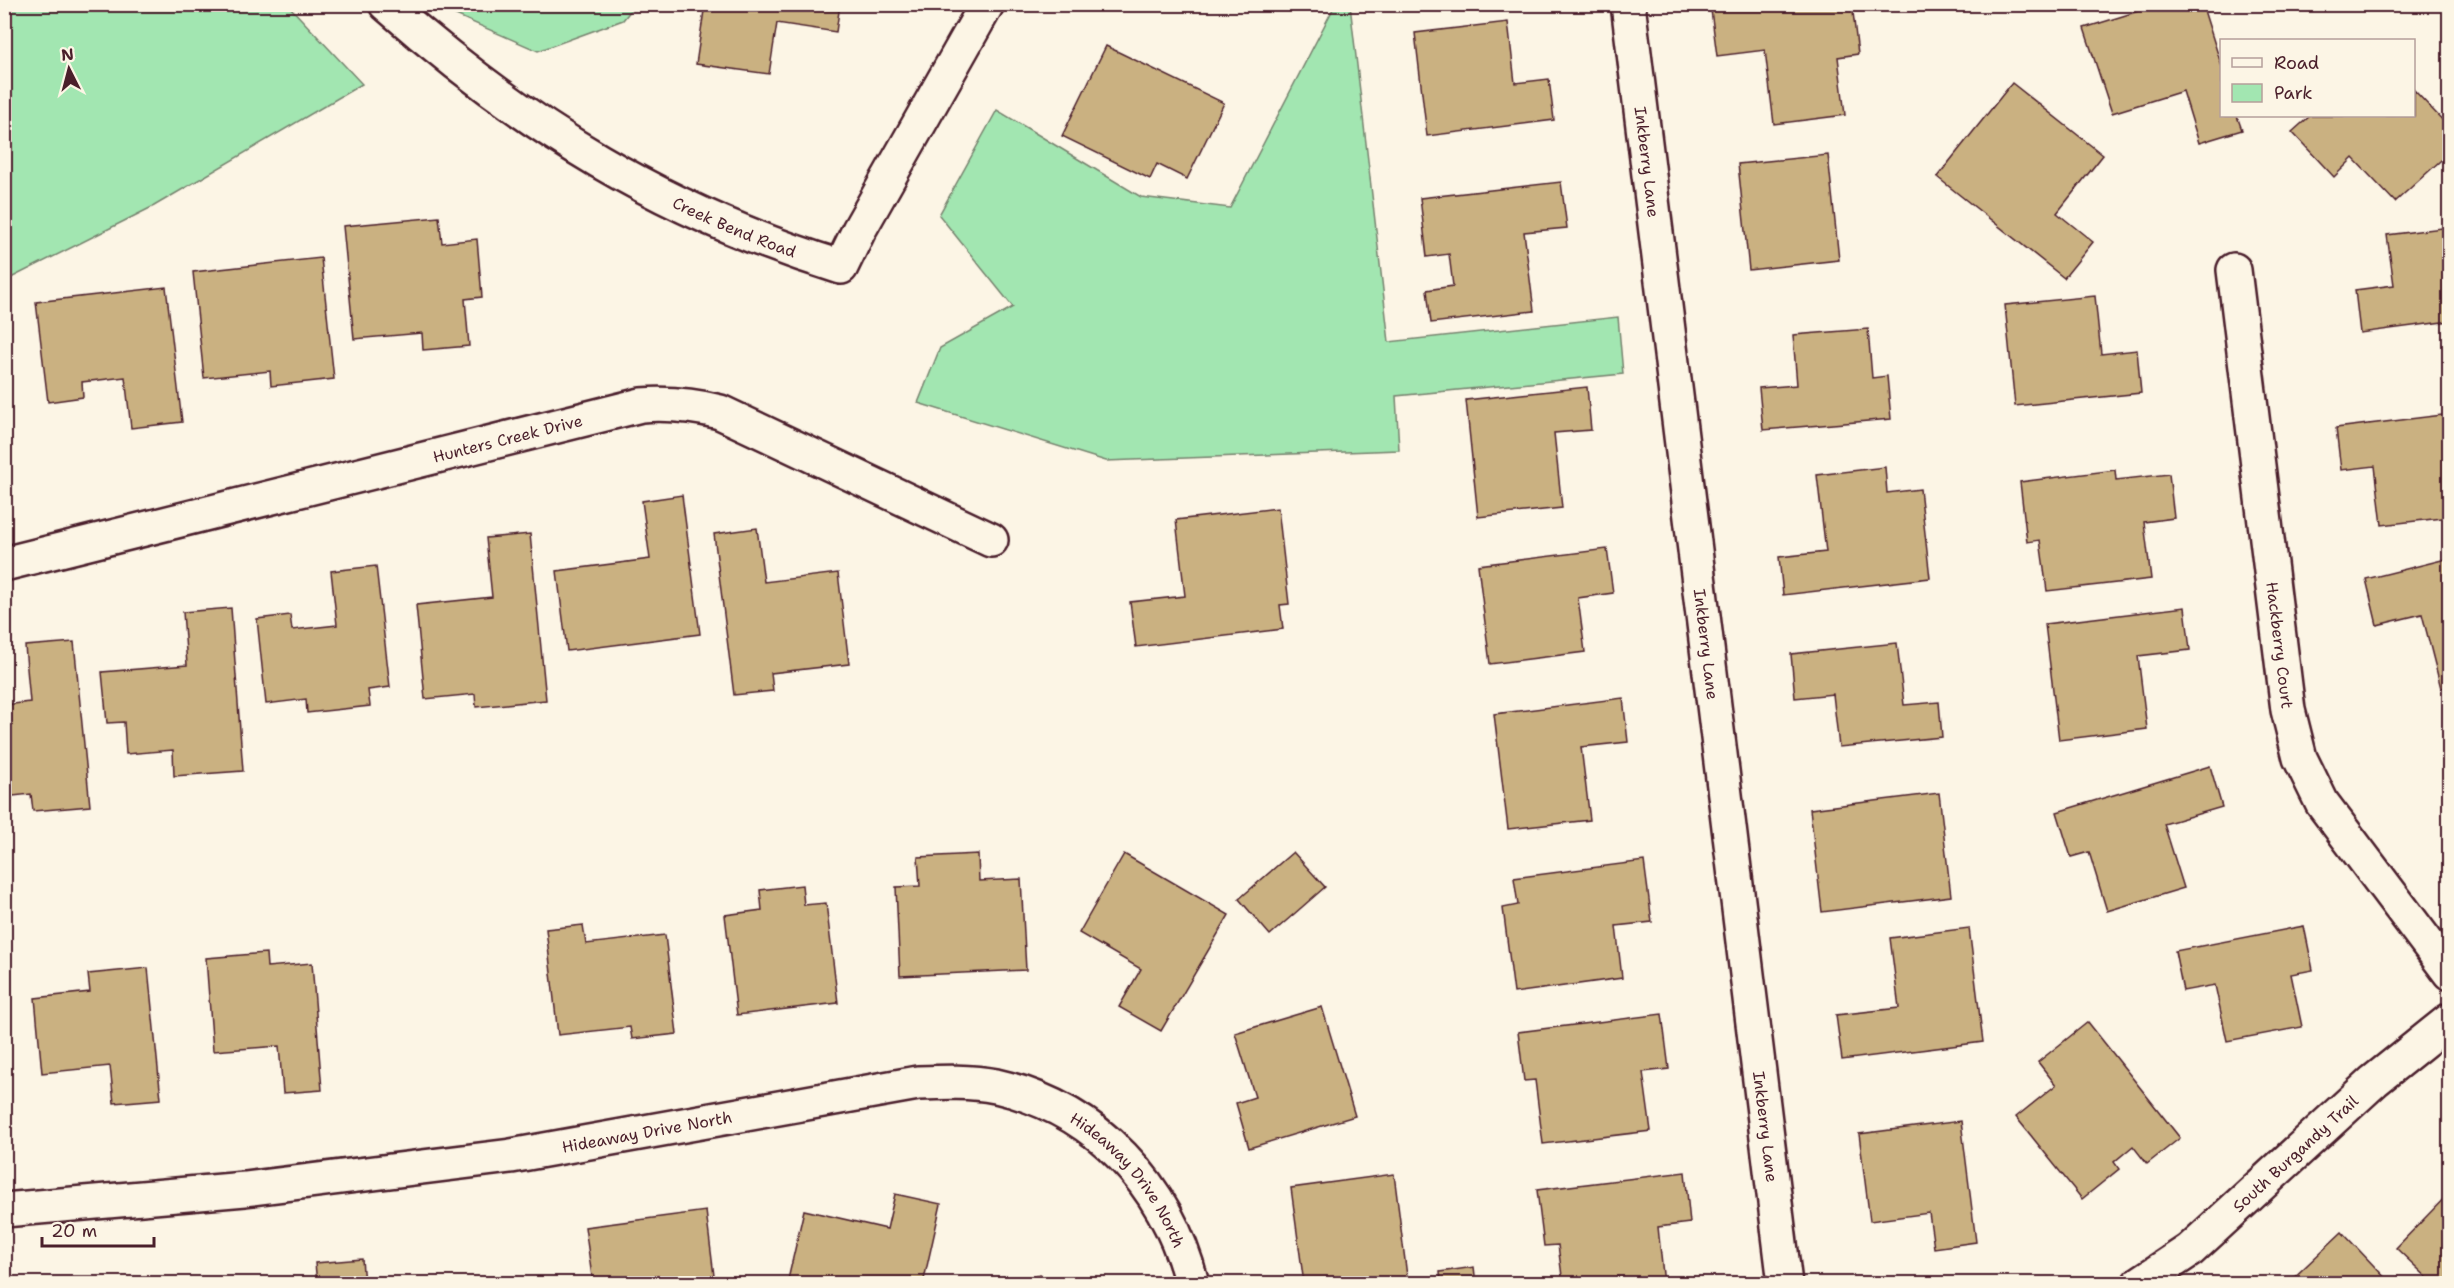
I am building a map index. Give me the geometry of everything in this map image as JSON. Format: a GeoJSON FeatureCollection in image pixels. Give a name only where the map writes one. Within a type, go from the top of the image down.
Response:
{"type":"FeatureCollection","features":[{"type":"Feature","properties":{"kind":"street","name":"Creek Bend Road"},"geometry":{"type":"LineString","coordinates":[[386,4],[442,54],[520,112],[603,164],[689,210],[779,248],[841,267],[858,230],[987,4]]}},
{"type":"Feature","properties":{"kind":"street","name":"Inkberry Lane"},"geometry":{"type":"LineString","coordinates":[[1628,4],[1785,1284]]}},
{"type":"Feature","properties":{"kind":"street","name":"Hackberry Court"},"geometry":{"type":"LineString","coordinates":[[2234,270],[2288,710],[2300,758],[2322,803],[2450,973]]}},
{"type":"Feature","properties":{"kind":"street","name":"Hunters Creek Drive"},"geometry":{"type":"LineString","coordinates":[[4,564],[641,405],[667,403],[691,405],[720,412],[991,540]]}},
{"type":"Feature","properties":{"kind":"street","name":"South Burgandy Trail"},"geometry":{"type":"LineString","coordinates":[[2139,1284],[2190,1250],[2374,1082],[2450,1020]]}},
{"type":"Feature","properties":{"kind":"street","name":"Hideaway Drive North"},"geometry":{"type":"LineString","coordinates":[[4,1210],[244,1189],[511,1156],[918,1083],[967,1082],[996,1086],[1058,1109],[1087,1126],[1113,1147],[1156,1197],[1177,1237],[1192,1284]]}},
{"type":"Feature","properties":{"kind":"green space"},"geometry":{"type":"Polygon","coordinates":[[[5,4],[288,5],[362,84],[154,206],[5,281],[5,4]]]}},
{"type":"Feature","properties":{"kind":"green space"},"geometry":{"type":"Polygon","coordinates":[[[433,5],[635,5],[623,20],[538,51],[433,5]]]}},
{"type":"Feature","properties":{"kind":"green space"},"geometry":{"type":"Polygon","coordinates":[[[1335,5],[1350,5],[1389,342],[1618,317],[1623,374],[1396,396],[1399,450],[1106,461],[918,403],[940,348],[1013,307],[939,215],[997,110],[1141,197],[1230,208],[1335,5]]]}},
{"type":"Feature","properties":{"kind":"building"},"geometry":{"type":"Polygon","coordinates":[[[705,4],[840,4],[836,32],[777,23],[769,74],[696,64],[705,4]]]}},
{"type":"Feature","properties":{"kind":"building"},"geometry":{"type":"Polygon","coordinates":[[[1756,4],[1852,4],[1858,54],[1838,57],[1845,115],[1774,124],[1765,50],[1717,56],[1711,10],[1756,4]]]}},
{"type":"Feature","properties":{"kind":"building"},"geometry":{"type":"Polygon","coordinates":[[[2140,4],[2202,4],[2220,61],[2220,117],[2237,117],[2242,130],[2199,143],[2183,91],[2112,113],[2084,28],[2142,10],[2140,4]]]}},
{"type":"Feature","properties":{"kind":"building"},"geometry":{"type":"Polygon","coordinates":[[[1508,22],[1515,83],[1549,79],[1554,120],[1427,136],[1415,33],[1508,22]]]}},
{"type":"Feature","properties":{"kind":"building"},"geometry":{"type":"Polygon","coordinates":[[[1106,46],[1224,103],[1187,179],[1157,164],[1150,179],[1062,136],[1106,46]]]}},
{"type":"Feature","properties":{"kind":"building"},"geometry":{"type":"Polygon","coordinates":[[[2012,83],[2103,155],[2057,213],[2093,242],[2064,278],[1937,177],[2012,83]]]}},
{"type":"Feature","properties":{"kind":"building"},"geometry":{"type":"Polygon","coordinates":[[[2415,91],[2450,128],[2450,152],[2395,202],[2353,158],[2334,177],[2292,132],[2309,117],[2415,117],[2415,91]]]}},
{"type":"Feature","properties":{"kind":"building"},"geometry":{"type":"Polygon","coordinates":[[[1828,155],[1839,260],[1749,270],[1738,164],[1828,155]]]}},
{"type":"Feature","properties":{"kind":"building"},"geometry":{"type":"Polygon","coordinates":[[[1561,182],[1567,228],[1524,232],[1534,311],[1431,323],[1427,290],[1453,286],[1449,254],[1427,257],[1420,198],[1561,182]]]}},
{"type":"Feature","properties":{"kind":"building"},"geometry":{"type":"Polygon","coordinates":[[[439,217],[442,243],[477,239],[482,297],[465,299],[469,346],[423,350],[422,333],[354,339],[343,226],[439,217]]]}},
{"type":"Feature","properties":{"kind":"building"},"geometry":{"type":"Polygon","coordinates":[[[2450,227],[2450,321],[2360,333],[2355,290],[2394,285],[2387,235],[2450,227]]]}},
{"type":"Feature","properties":{"kind":"building"},"geometry":{"type":"Polygon","coordinates":[[[321,258],[334,379],[271,386],[270,371],[204,378],[193,272],[321,258]]]}},
{"type":"Feature","properties":{"kind":"building"},"geometry":{"type":"Polygon","coordinates":[[[166,287],[182,422],[131,428],[125,377],[82,382],[83,397],[48,402],[36,302],[166,287]]]}},
{"type":"Feature","properties":{"kind":"building"},"geometry":{"type":"Polygon","coordinates":[[[2095,296],[2101,354],[2137,350],[2141,393],[2015,406],[2005,305],[2095,296]]]}},
{"type":"Feature","properties":{"kind":"building"},"geometry":{"type":"Polygon","coordinates":[[[1868,329],[1872,378],[1887,376],[1891,419],[1763,430],[1759,388],[1797,385],[1793,335],[1868,329]]]}},
{"type":"Feature","properties":{"kind":"building"},"geometry":{"type":"Polygon","coordinates":[[[1587,387],[1591,430],[1554,433],[1562,508],[1478,517],[1466,400],[1587,387]]]}},
{"type":"Feature","properties":{"kind":"building"},"geometry":{"type":"Polygon","coordinates":[[[2450,414],[2450,517],[2382,525],[2375,466],[2341,470],[2336,428],[2450,414]]]}},
{"type":"Feature","properties":{"kind":"building"},"geometry":{"type":"Polygon","coordinates":[[[1885,467],[1887,493],[1920,489],[1930,578],[1783,595],[1779,557],[1826,552],[1817,475],[1885,467]]]}},
{"type":"Feature","properties":{"kind":"building"},"geometry":{"type":"Polygon","coordinates":[[[2115,470],[2116,480],[2169,474],[2174,518],[2144,522],[2151,579],[2047,591],[2040,540],[2027,542],[2020,482],[2115,470]]]}},
{"type":"Feature","properties":{"kind":"building"},"geometry":{"type":"Polygon","coordinates":[[[682,495],[700,634],[567,651],[557,571],[650,559],[642,501],[682,495]]]}},
{"type":"Feature","properties":{"kind":"building"},"geometry":{"type":"Polygon","coordinates":[[[1278,508],[1289,604],[1280,605],[1283,629],[1136,647],[1130,602],[1185,596],[1176,520],[1278,508]]]}},
{"type":"Feature","properties":{"kind":"building"},"geometry":{"type":"Polygon","coordinates":[[[757,528],[764,582],[838,573],[849,664],[771,673],[773,691],[734,695],[714,534],[757,528]]]}},
{"type":"Feature","properties":{"kind":"building"},"geometry":{"type":"Polygon","coordinates":[[[530,534],[546,700],[476,707],[475,694],[425,699],[416,605],[492,597],[486,538],[530,534]]]}},
{"type":"Feature","properties":{"kind":"building"},"geometry":{"type":"Polygon","coordinates":[[[1607,549],[1613,593],[1578,598],[1585,652],[1490,664],[1478,565],[1607,549]]]}},
{"type":"Feature","properties":{"kind":"building"},"geometry":{"type":"Polygon","coordinates":[[[2450,558],[2450,686],[2441,688],[2422,614],[2377,625],[2366,579],[2450,558]]]}},
{"type":"Feature","properties":{"kind":"building"},"geometry":{"type":"Polygon","coordinates":[[[376,566],[390,687],[368,690],[370,706],[307,713],[306,699],[266,704],[257,619],[290,615],[292,630],[337,625],[331,571],[376,566]]]}},
{"type":"Feature","properties":{"kind":"building"},"geometry":{"type":"Polygon","coordinates":[[[2185,607],[2190,650],[2138,656],[2147,729],[2059,740],[2045,624],[2185,607]]]}},
{"type":"Feature","properties":{"kind":"building"},"geometry":{"type":"Polygon","coordinates":[[[231,608],[243,771],[174,776],[173,750],[126,754],[124,722],[107,723],[102,672],[187,665],[183,612],[231,608]]]}},
{"type":"Feature","properties":{"kind":"building"},"geometry":{"type":"Polygon","coordinates":[[[74,642],[90,806],[33,811],[31,794],[4,797],[4,705],[30,702],[25,646],[74,642]]]}},
{"type":"Feature","properties":{"kind":"building"},"geometry":{"type":"Polygon","coordinates":[[[1897,643],[1904,705],[1939,702],[1942,737],[1839,747],[1833,694],[1795,698],[1791,654],[1897,643]]]}},
{"type":"Feature","properties":{"kind":"building"},"geometry":{"type":"Polygon","coordinates":[[[1623,698],[1628,742],[1581,747],[1590,820],[1508,829],[1494,714],[1623,698]]]}},
{"type":"Feature","properties":{"kind":"building"},"geometry":{"type":"Polygon","coordinates":[[[2210,766],[2222,807],[2164,824],[2184,888],[2107,911],[2089,852],[2071,857],[2057,812],[2210,766]]]}},
{"type":"Feature","properties":{"kind":"building"},"geometry":{"type":"Polygon","coordinates":[[[1939,793],[1951,896],[1822,912],[1810,809],[1939,793]]]}},
{"type":"Feature","properties":{"kind":"building"},"geometry":{"type":"Polygon","coordinates":[[[1293,852],[1325,887],[1270,935],[1239,899],[1293,852]]]}},
{"type":"Feature","properties":{"kind":"building"},"geometry":{"type":"Polygon","coordinates":[[[978,854],[979,881],[1021,879],[1026,970],[900,976],[896,887],[920,886],[918,857],[978,854]]]}},
{"type":"Feature","properties":{"kind":"building"},"geometry":{"type":"Polygon","coordinates":[[[1124,854],[1229,915],[1161,1031],[1119,1007],[1141,969],[1079,933],[1124,854]]]}},
{"type":"Feature","properties":{"kind":"building"},"geometry":{"type":"Polygon","coordinates":[[[1644,861],[1652,922],[1616,926],[1622,978],[1514,993],[1503,908],[1518,905],[1514,878],[1644,861]]]}},
{"type":"Feature","properties":{"kind":"building"},"geometry":{"type":"Polygon","coordinates":[[[802,885],[804,905],[826,903],[838,1003],[737,1015],[725,915],[762,910],[760,890],[802,885]]]}},
{"type":"Feature","properties":{"kind":"building"},"geometry":{"type":"Polygon","coordinates":[[[583,925],[586,944],[665,935],[677,1034],[632,1039],[630,1027],[558,1035],[546,929],[583,925]]]}},
{"type":"Feature","properties":{"kind":"building"},"geometry":{"type":"Polygon","coordinates":[[[2304,926],[2313,970],[2291,974],[2302,1027],[2227,1041],[2215,985],[2183,991],[2175,951],[2304,926]]]}},
{"type":"Feature","properties":{"kind":"building"},"geometry":{"type":"Polygon","coordinates":[[[1969,928],[1983,1042],[1842,1060],[1836,1015],[1899,1008],[1890,938],[1969,928]]]}},
{"type":"Feature","properties":{"kind":"building"},"geometry":{"type":"Polygon","coordinates":[[[266,953],[267,967],[312,963],[322,1090],[283,1093],[279,1046],[213,1051],[206,958],[266,953]]]}},
{"type":"Feature","properties":{"kind":"building"},"geometry":{"type":"Polygon","coordinates":[[[148,968],[161,1099],[114,1103],[110,1066],[42,1073],[35,998],[90,992],[88,974],[148,968]]]}},
{"type":"Feature","properties":{"kind":"building"},"geometry":{"type":"Polygon","coordinates":[[[1322,1007],[1355,1116],[1249,1148],[1236,1103],[1255,1097],[1235,1033],[1322,1007]]]}},
{"type":"Feature","properties":{"kind":"building"},"geometry":{"type":"Polygon","coordinates":[[[1662,1014],[1669,1069],[1643,1072],[1651,1131],[1543,1144],[1535,1080],[1524,1081],[1518,1032],[1662,1014]]]}},
{"type":"Feature","properties":{"kind":"building"},"geometry":{"type":"Polygon","coordinates":[[[2088,1022],[2180,1138],[2147,1164],[2133,1146],[2114,1162],[2119,1169],[2082,1199],[2016,1117],[2056,1085],[2038,1062],[2088,1022]]]}},
{"type":"Feature","properties":{"kind":"building"},"geometry":{"type":"Polygon","coordinates":[[[1961,1121],[1976,1242],[1934,1248],[1929,1213],[1870,1221],[1859,1134],[1961,1121]]]}},
{"type":"Feature","properties":{"kind":"building"},"geometry":{"type":"Polygon","coordinates":[[[1685,1172],[1690,1223],[1658,1227],[1664,1284],[1563,1284],[1558,1245],[1544,1246],[1537,1190],[1685,1172]]]}},
{"type":"Feature","properties":{"kind":"building"},"geometry":{"type":"Polygon","coordinates":[[[1394,1174],[1408,1284],[1304,1284],[1291,1188],[1394,1174]]]}},
{"type":"Feature","properties":{"kind":"building"},"geometry":{"type":"Polygon","coordinates":[[[2450,1192],[2450,1284],[2434,1284],[2396,1248],[2450,1192]]]}},
{"type":"Feature","properties":{"kind":"building"},"geometry":{"type":"Polygon","coordinates":[[[895,1194],[941,1204],[923,1284],[787,1284],[804,1210],[887,1229],[895,1194]]]}},
{"type":"Feature","properties":{"kind":"building"},"geometry":{"type":"Polygon","coordinates":[[[706,1211],[715,1284],[593,1284],[585,1227],[706,1211]]]}},
{"type":"Feature","properties":{"kind":"building"},"geometry":{"type":"Polygon","coordinates":[[[2342,1232],[2391,1284],[2287,1284],[2342,1232]]]}},
{"type":"Feature","properties":{"kind":"building"},"geometry":{"type":"Polygon","coordinates":[[[362,1259],[364,1284],[317,1284],[315,1263],[362,1259]]]}},
{"type":"Feature","properties":{"kind":"building"},"geometry":{"type":"Polygon","coordinates":[[[1474,1267],[1476,1284],[1441,1284],[1440,1272],[1474,1267]]]}},
{"type":"Feature","properties":{"kind":"building"},"geometry":{"type":"Polygon","coordinates":[[[1040,1274],[1045,1284],[1022,1284],[1040,1274]]]}}]}
